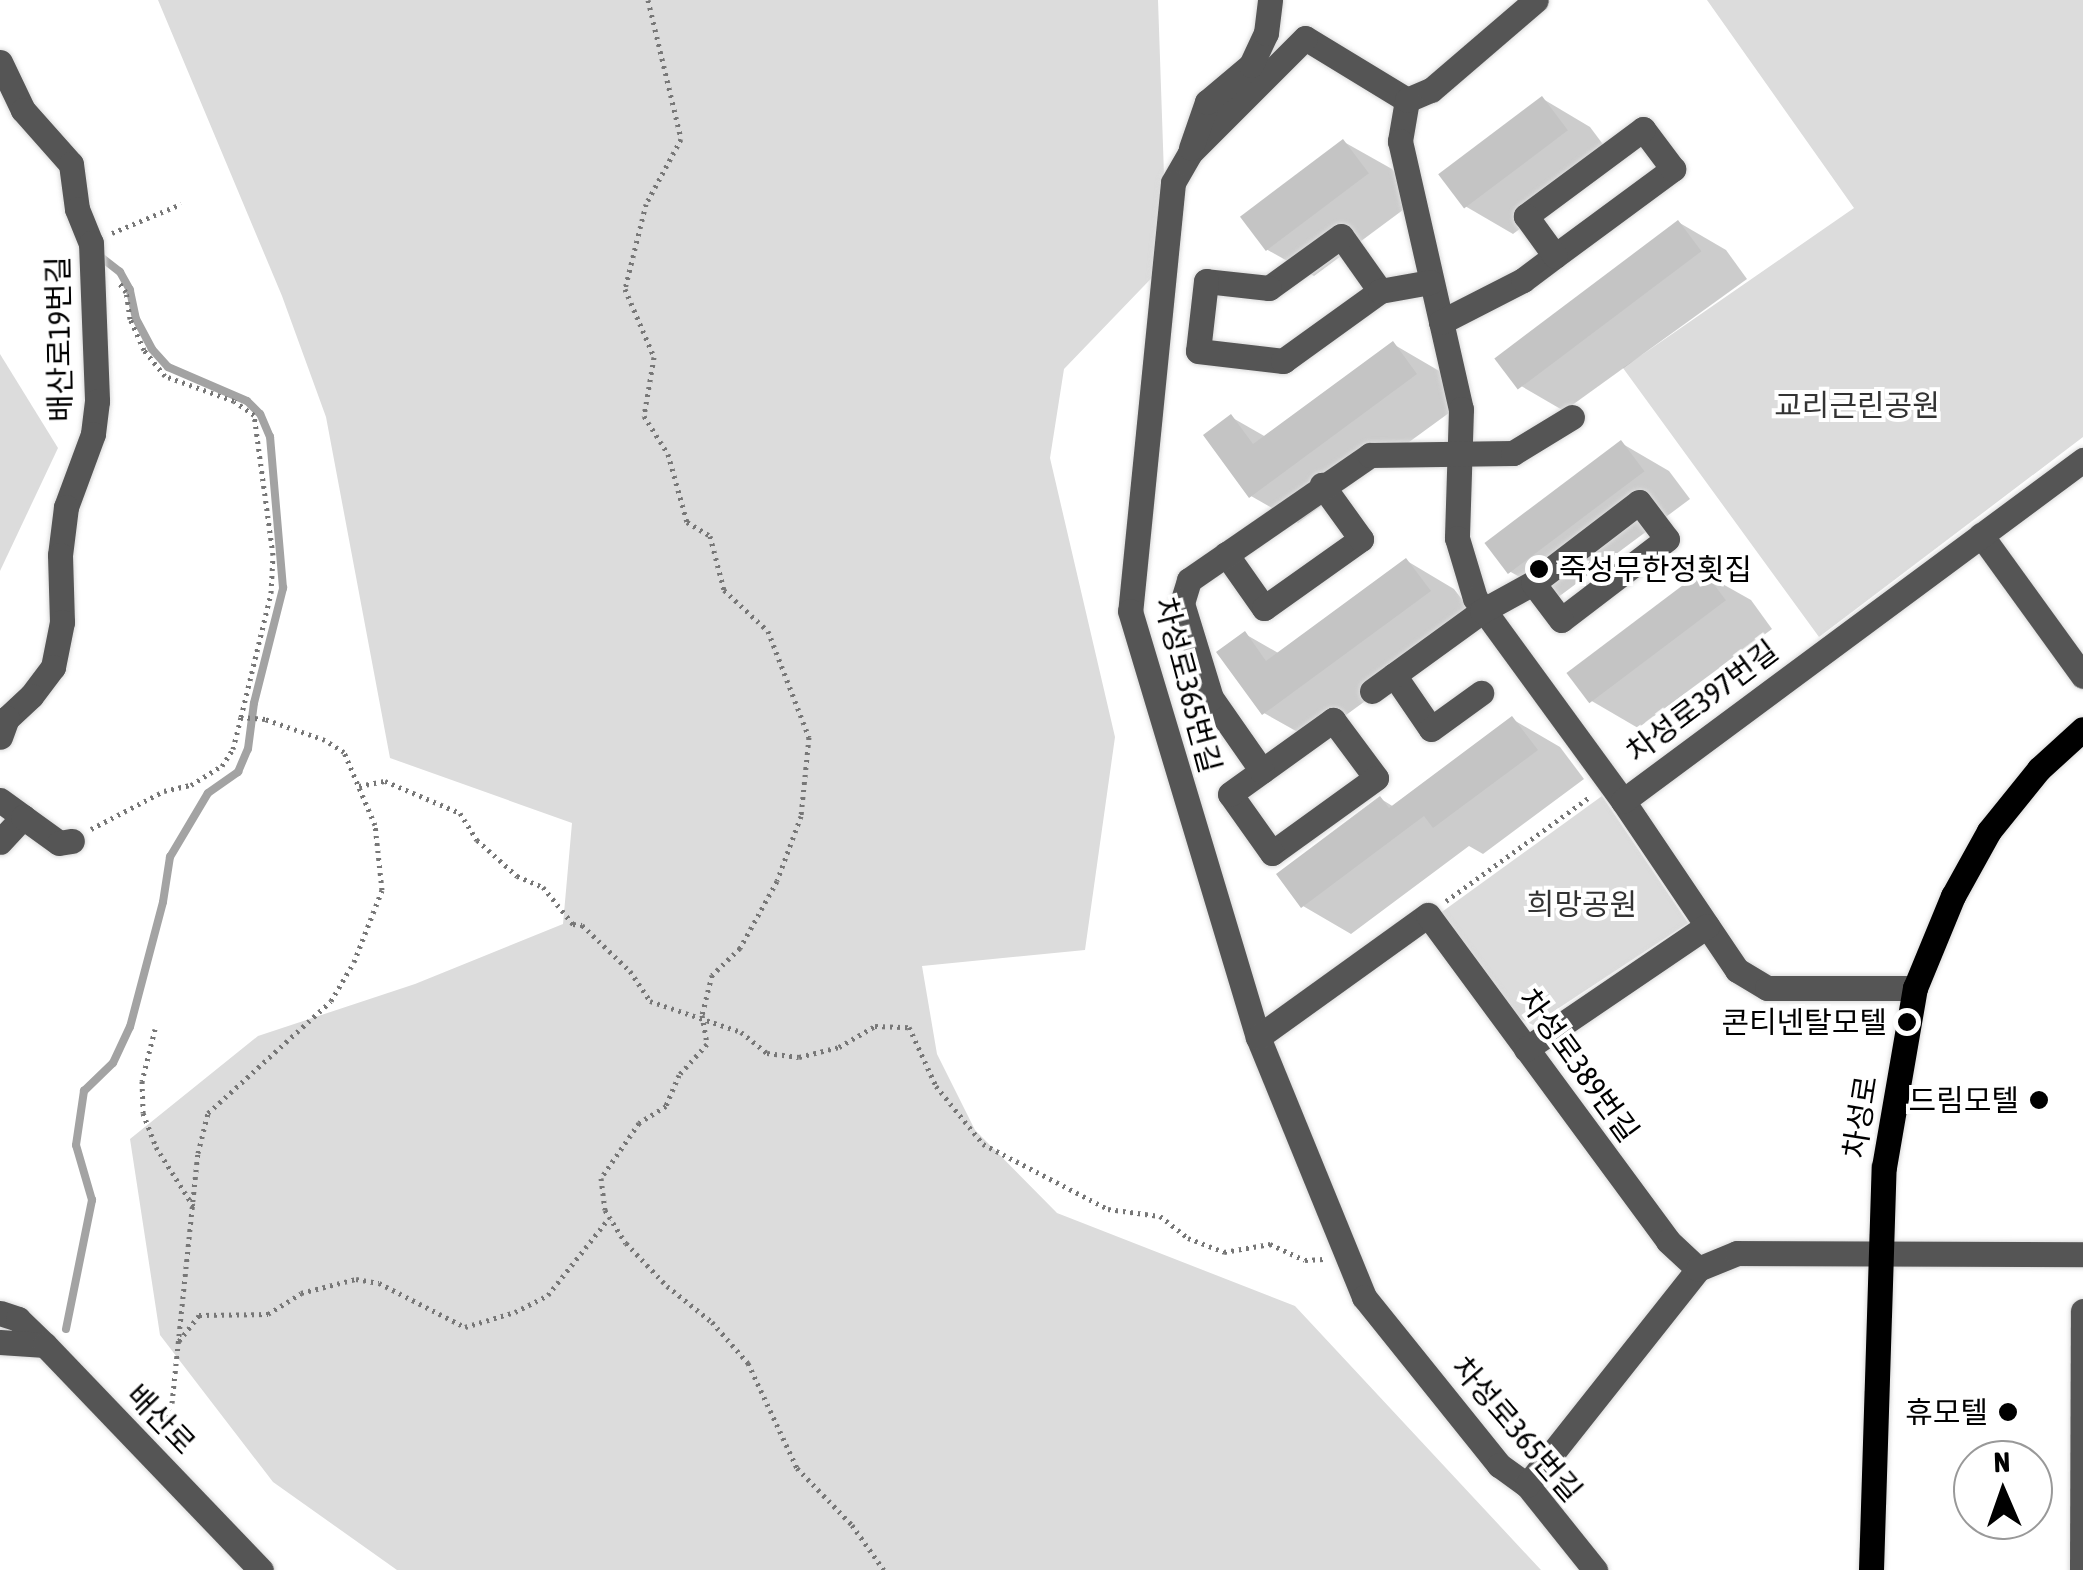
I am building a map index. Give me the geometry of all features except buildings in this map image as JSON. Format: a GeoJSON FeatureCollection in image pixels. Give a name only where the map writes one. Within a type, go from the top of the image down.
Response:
{"type":"FeatureCollection","features":[{"type":"Feature","properties":{"kind":"main road","name":"차성로"},"geometry":{"type":"LineString","coordinates":[[1871,1570],[1878,1252],[1884,1167],[1915,988],[1953,896],[1989,831],[2039,770],[2083,730]]}},
{"type":"Feature","properties":{"kind":"street"},"geometry":{"type":"LineString","coordinates":[[1190,153],[1207,102],[1251,66],[1266,32],[1270,0]]}},
{"type":"Feature","properties":{"kind":"street"},"geometry":{"type":"LineString","coordinates":[[1536,0],[1430,90],[1407,100],[1400,141],[1461,409],[1457,538],[1482,611],[1616,792]]}},
{"type":"Feature","properties":{"kind":"street","name":"차성로365번길"},"geometry":{"type":"LineString","coordinates":[[1407,100],[1305,38],[1190,153],[1173,184],[1130,612],[1258,1037],[1364,1297],[1498,1465],[1526,1485],[1595,1570]]}},
{"type":"Feature","properties":{"kind":"street","name":"배산로19번길"},"geometry":{"type":"LineString","coordinates":[[0,62],[23,110],[72,164],[77,209],[92,252],[97,400],[94,434],[66,506],[60,556],[62,622],[52,666],[31,696],[7,718],[0,737]]}},
{"type":"Feature","properties":{"kind":"street"},"geometry":{"type":"LineString","coordinates":[[1441,322],[1522,280],[1555,256],[1673,169],[1643,128],[1526,216],[1555,256]]}},
{"type":"Feature","properties":{"kind":"street"},"geometry":{"type":"LineString","coordinates":[[1380,291],[1340,236],[1269,288],[1206,281],[1198,352],[1283,361],[1380,291],[1430,282]]}},
{"type":"Feature","properties":{"kind":"street"},"geometry":{"type":"LineString","coordinates":[[1262,771],[1211,698],[1182,603],[1189,580],[1370,455],[1513,454],[1572,417]]}},
{"type":"Feature","properties":{"kind":"street","name":"차성로397번길"},"geometry":{"type":"LineString","coordinates":[[1915,988],[1767,988],[1738,970],[1616,792],[2083,460]]}},
{"type":"Feature","properties":{"kind":"street"},"geometry":{"type":"LineString","coordinates":[[1226,554],[1264,608],[1360,538],[1322,485]]}},
{"type":"Feature","properties":{"kind":"street"},"geometry":{"type":"LineString","coordinates":[[1372,691],[1482,611],[1533,583],[1639,502],[1667,539],[1561,620],[1533,583]]}},
{"type":"Feature","properties":{"kind":"street"},"geometry":{"type":"LineString","coordinates":[[1981,535],[2083,676]]}},
{"type":"Feature","properties":{"kind":"street"},"geometry":{"type":"LineString","coordinates":[[1394,675],[1431,729],[1482,693]]}},
{"type":"Feature","properties":{"kind":"street"},"geometry":{"type":"LineString","coordinates":[[1333,720],[1376,778],[1272,852],[1230,794],[1262,771],[1333,720]]}},
{"type":"Feature","properties":{"kind":"street"},"geometry":{"type":"LineString","coordinates":[[0,800],[60,843],[72,841]]}},
{"type":"Feature","properties":{"kind":"street"},"geometry":{"type":"LineString","coordinates":[[0,842],[22,817]]}},
{"type":"Feature","properties":{"kind":"street"},"geometry":{"type":"LineString","coordinates":[[1258,1037],[1428,915]]}},
{"type":"Feature","properties":{"kind":"street","name":"차성로389번길"},"geometry":{"type":"LineString","coordinates":[[1428,915],[1668,1242],[1698,1269]]}},
{"type":"Feature","properties":{"kind":"street"},"geometry":{"type":"LineString","coordinates":[[1526,1049],[1708,926]]}},
{"type":"Feature","properties":{"kind":"street"},"geometry":{"type":"LineString","coordinates":[[1526,1485],[1698,1269],[1738,1253],[2083,1254]]}},
{"type":"Feature","properties":{"kind":"street"},"geometry":{"type":"LineString","coordinates":[[2082,1570],[2083,1311]]}},
{"type":"Feature","properties":{"kind":"street"},"geometry":{"type":"LineString","coordinates":[[0,1313],[18,1320],[45,1345]]}},
{"type":"Feature","properties":{"kind":"street"},"geometry":{"type":"LineString","coordinates":[[0,1342],[45,1345]]}},
{"type":"Feature","properties":{"kind":"street","name":"배산로"},"geometry":{"type":"LineString","coordinates":[[45,1345],[252,1567]]}},
{"type":"Feature","properties":{"kind":"path"},"geometry":{"type":"LineString","coordinates":[[648,0],[681,139],[646,204],[625,289],[654,357],[644,416],[668,454],[688,522],[710,536],[724,590],[768,631],[810,737],[801,816],[777,880],[740,948],[712,975],[702,1016],[707,1044],[680,1074],[666,1106],[639,1123],[600,1178],[609,1218],[667,1286],[712,1322],[748,1363],[797,1468],[852,1524],[884,1570]]}},
{"type":"Feature","properties":{"kind":"path"},"geometry":{"type":"LineString","coordinates":[[72,841],[123,810],[164,791],[191,786],[222,766],[233,748],[243,717],[271,593],[273,555],[254,415],[234,401],[164,376],[137,334],[126,292],[92,252],[181,204]]}},
{"type":"Feature","properties":{"kind":"path"},"geometry":{"type":"LineString","coordinates":[[142,1446],[172,1403],[198,1153],[208,1113],[330,1001],[354,962],[382,890],[375,825],[344,752],[325,740],[260,718],[243,717]]}},
{"type":"Feature","properties":{"kind":"path"},"geometry":{"type":"LineString","coordinates":[[359,786],[385,781],[460,813],[478,840],[517,876],[543,887],[573,924],[582,925],[630,971],[650,1001],[741,1032],[767,1053],[799,1057],[839,1047],[875,1026],[909,1027],[936,1086],[983,1144],[1092,1201],[1108,1209],[1160,1216],[1188,1238],[1224,1252],[1270,1244],[1305,1260],[1346,1254]]}},
{"type":"Feature","properties":{"kind":"path"},"geometry":{"type":"LineString","coordinates":[[1428,915],[1616,792]]}},
{"type":"Feature","properties":{"kind":"path"},"geometry":{"type":"LineString","coordinates":[[155,1028],[142,1080],[143,1112],[156,1147],[195,1209]]}},
{"type":"Feature","properties":{"kind":"path"},"geometry":{"type":"LineString","coordinates":[[177,1343],[200,1315],[268,1314],[301,1292],[356,1279],[378,1282],[465,1326],[515,1312],[548,1294],[609,1218]]}},
{"type":"Feature","properties":{"kind":"green space"},"geometry":{"type":"Polygon","coordinates":[[[158,0],[1158,0],[1167,262],[1064,369],[1050,458],[1115,737],[1085,950],[922,966],[937,1054],[975,1130],[1057,1213],[1295,1306],[1541,1570],[397,1570],[273,1482],[160,1335],[130,1139],[258,1036],[415,984],[563,924],[572,823],[390,758],[326,417],[282,296],[158,0]]]}},
{"type":"Feature","properties":{"kind":"green space","name":"교리근린공원"},"geometry":{"type":"Polygon","coordinates":[[[1707,0],[2083,0],[2083,437],[1819,637],[1623,368],[1854,208],[1707,0]]]}},
{"type":"Feature","properties":{"kind":"green space"},"geometry":{"type":"Polygon","coordinates":[[[0,354],[58,448],[0,571],[0,354]]]}},
{"type":"Feature","properties":{"kind":"green space","name":"희망공원"},"geometry":{"type":"Polygon","coordinates":[[[1602,796],[1688,923],[1533,1025],[1513,1015],[1439,914],[1602,796]]]}},
{"type":"Feature","properties":{"kind":"waterway"},"geometry":{"type":"LineString","coordinates":[[66,1329],[92,1200],[76,1145],[84,1091],[113,1063],[130,1027],[163,902],[170,857],[208,793],[238,772],[248,749],[254,703],[283,588],[270,437],[260,414],[247,401],[168,367],[152,349],[136,319],[130,290],[120,272],[98,255]]}},
{"type":"Feature","properties":{"kind":"place","name":"죽성무한정횟집"},"geometry":{"type":"Point","coordinates":[1539,569]}},
{"type":"Feature","properties":{"kind":"place","name":"콘티넨탈모텔"},"geometry":{"type":"Point","coordinates":[1907,1022]}},
{"type":"Feature","properties":{"kind":"place","name":"드림모텔"},"geometry":{"type":"Point","coordinates":[2039,1100]}},
{"type":"Feature","properties":{"kind":"place","name":"휴모텔"},"geometry":{"type":"Point","coordinates":[2008,1412]}}]}
